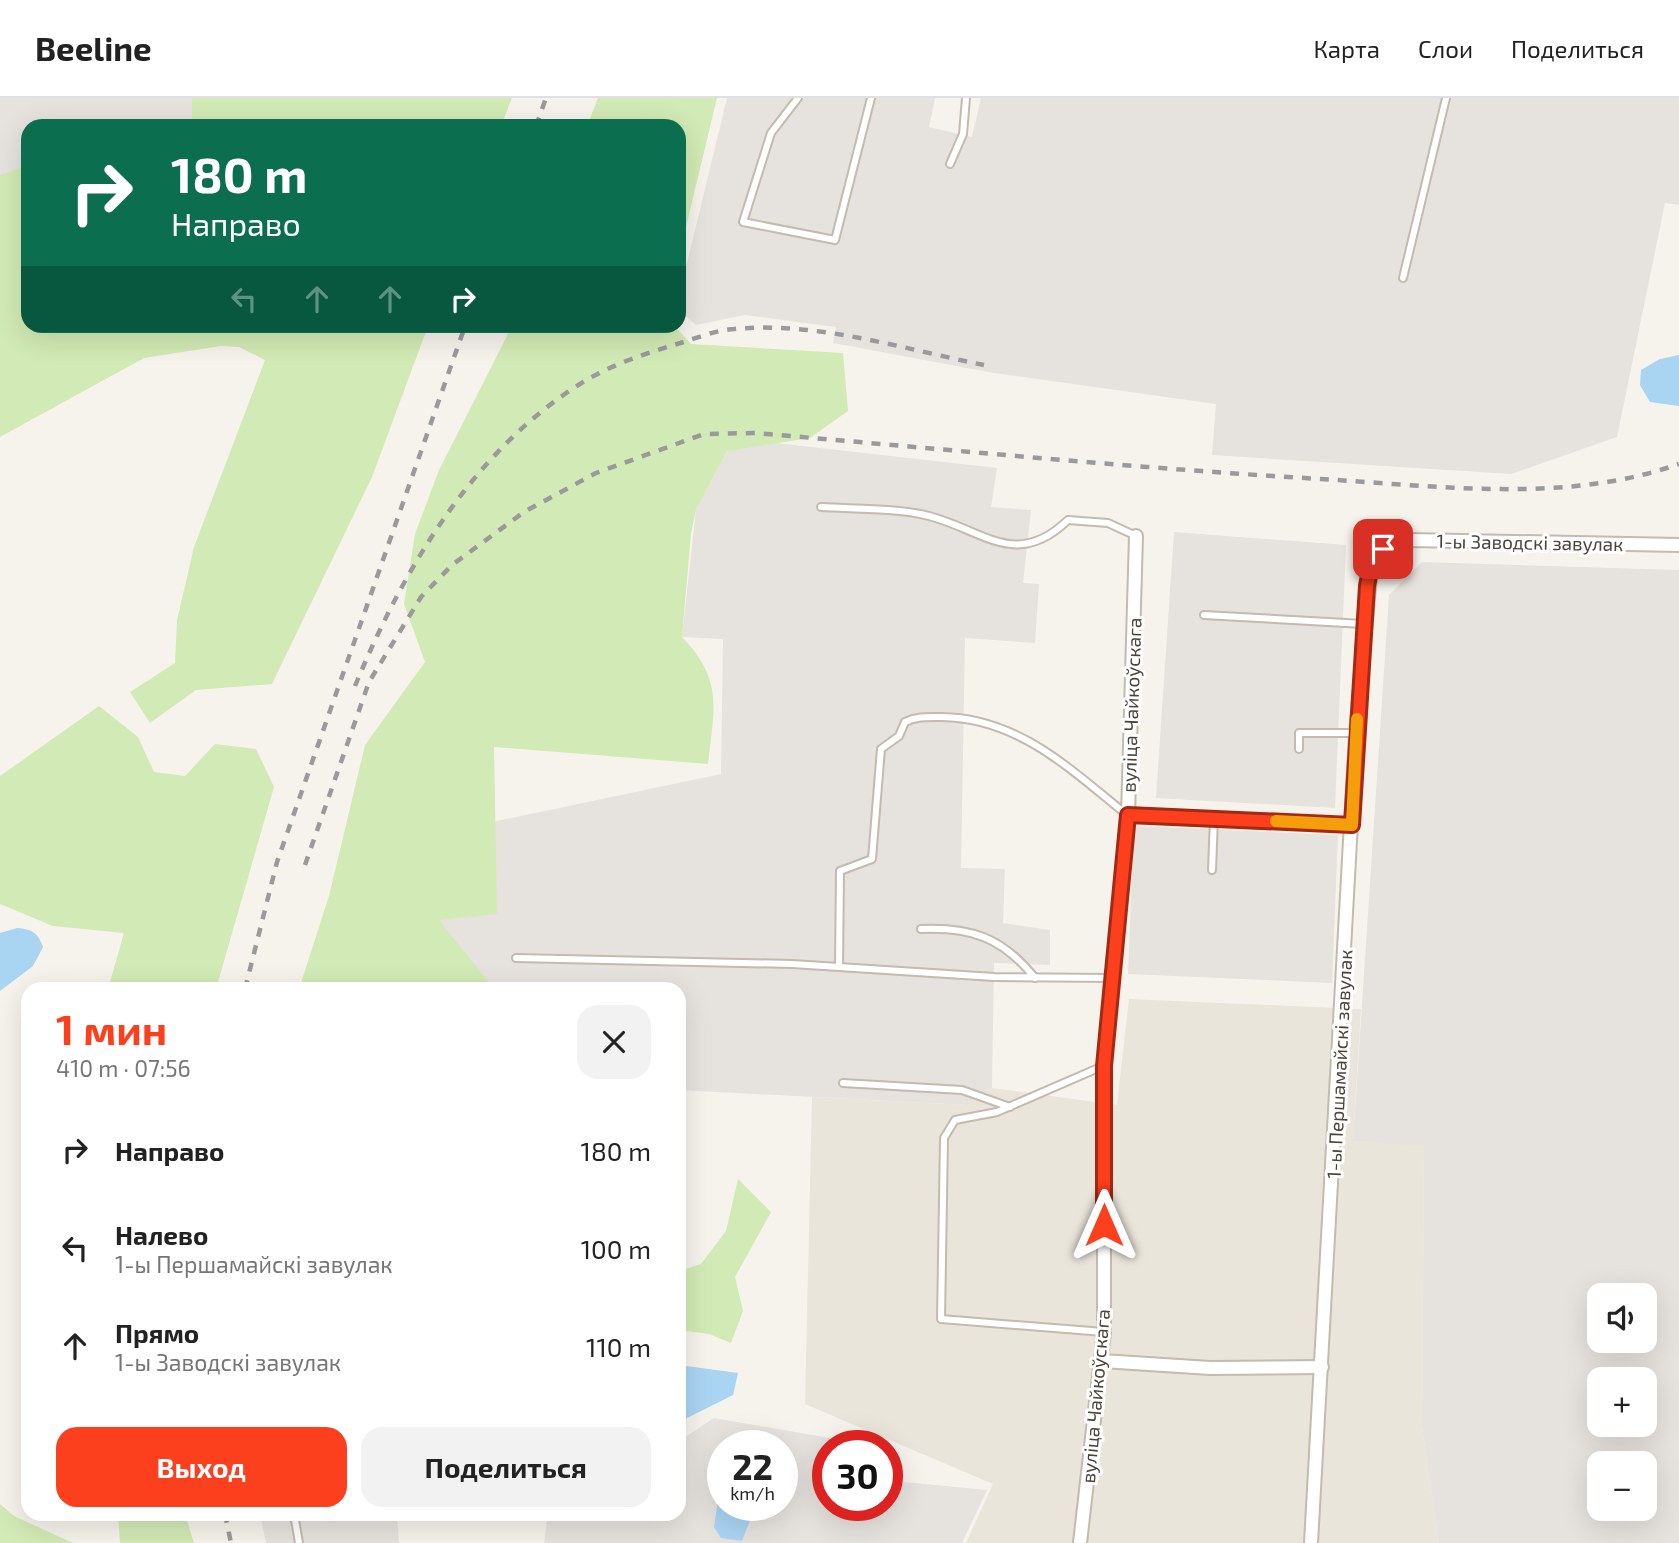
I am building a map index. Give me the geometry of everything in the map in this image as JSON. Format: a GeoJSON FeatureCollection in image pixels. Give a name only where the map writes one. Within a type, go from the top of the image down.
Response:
{"type":"FeatureCollection","features":[{"type":"Feature","properties":{"kind":"street","name":"вуліца Чайкоўскага"},"geometry":{"type":"LineString","coordinates":[[1080,1543],[1104,1332],[1104,1066],[1128,815],[1136,536]]}},
{"type":"Feature","properties":{"kind":"street","name":"1-ы Заводскі завулак"},"geometry":{"type":"LineString","coordinates":[[1367,586],[1371,565],[1383,549],[1410,540],[1679,545]]}},
{"type":"Feature","properties":{"kind":"street","name":"1-ы Першамайскі завулак"},"geometry":{"type":"LineString","coordinates":[[1311,1543],[1356,733],[1367,586]]}},
{"type":"Feature","properties":{"kind":"street"},"geometry":{"type":"LineString","coordinates":[[1128,815],[1352,825]]}},
{"type":"Feature","properties":{"kind":"street"},"geometry":{"type":"LineString","coordinates":[[1102,1361],[1210,1368],[1322,1367]]}},
{"type":"Feature","properties":{"kind":"lane"},"geometry":{"type":"LineString","coordinates":[[798,98],[771,133],[743,222],[835,240],[871,98]]}},
{"type":"Feature","properties":{"kind":"lane"},"geometry":{"type":"LineString","coordinates":[[950,164],[963,134],[966,98]]}},
{"type":"Feature","properties":{"kind":"lane"},"geometry":{"type":"LineString","coordinates":[[1403,278],[1446,98]]}},
{"type":"Feature","properties":{"kind":"lane"},"geometry":{"type":"LineString","coordinates":[[821,507],[929,516],[986,540],[1027,544],[1049,538],[1068,520],[1108,523],[1136,536]]}},
{"type":"Feature","properties":{"kind":"lane"},"geometry":{"type":"LineString","coordinates":[[1204,615],[1364,624]]}},
{"type":"Feature","properties":{"kind":"lane"},"geometry":{"type":"LineString","coordinates":[[839,967],[840,871],[872,859],[881,749],[899,736],[905,722],[916,717],[964,717],[1019,733],[1128,815]]}},
{"type":"Feature","properties":{"kind":"lane"},"geometry":{"type":"LineString","coordinates":[[1299,749],[1299,733],[1356,733]]}},
{"type":"Feature","properties":{"kind":"lane"},"geometry":{"type":"LineString","coordinates":[[1212,870],[1214,818]]}},
{"type":"Feature","properties":{"kind":"lane"},"geometry":{"type":"LineString","coordinates":[[921,929],[959,928],[998,944],[1025,964],[1035,978]]}},
{"type":"Feature","properties":{"kind":"lane"},"geometry":{"type":"LineString","coordinates":[[516,958],[839,967],[1035,978],[1113,978]]}},
{"type":"Feature","properties":{"kind":"lane"},"geometry":{"type":"LineString","coordinates":[[1104,1066],[1010,1107],[955,1120],[944,1138],[941,1319],[1104,1332]]}},
{"type":"Feature","properties":{"kind":"lane"},"geometry":{"type":"LineString","coordinates":[[843,1083],[962,1090],[1010,1107]]}},
{"type":"Feature","properties":{"kind":"lane"},"geometry":{"type":"LineString","coordinates":[[295,1521],[299,1543]]}},
{"type":"Feature","properties":{"kind":"shaded area"},"geometry":{"type":"Polygon","coordinates":[[[0,98],[192,98],[192,119],[21,119],[21,184],[0,182],[0,98]]]}},
{"type":"Feature","properties":{"kind":"shaded area"},"geometry":{"type":"Polygon","coordinates":[[[727,98],[935,98],[929,127],[972,137],[981,98],[1679,98],[1679,205],[1665,203],[1617,437],[1511,474],[1212,455],[1216,404],[994,373],[833,343],[836,327],[745,315],[696,325],[686,316],[686,267],[727,98]]]}},
{"type":"Feature","properties":{"kind":"shaded area"},"geometry":{"type":"Polygon","coordinates":[[[767,442],[997,468],[991,507],[1031,510],[1023,583],[1039,584],[1035,643],[965,638],[961,868],[1005,869],[1003,923],[1050,930],[1050,965],[994,963],[992,1088],[968,1105],[686,1090],[686,982],[437,982],[438,920],[449,831],[721,774],[723,639],[682,637],[696,510],[727,451],[767,442]]]}},
{"type":"Feature","properties":{"kind":"shaded area"},"geometry":{"type":"Polygon","coordinates":[[[1174,532],[1346,545],[1335,808],[1156,798],[1174,532]]]}},
{"type":"Feature","properties":{"kind":"shaded area"},"geometry":{"type":"Polygon","coordinates":[[[1422,562],[1679,570],[1679,1543],[1439,1543],[1422,1427],[1424,1146],[1353,1141],[1389,595],[1422,562]]]}},
{"type":"Feature","properties":{"kind":"shaded area"},"geometry":{"type":"Polygon","coordinates":[[[1134,826],[1338,835],[1332,983],[1128,974],[1134,826]]]}},
{"type":"Feature","properties":{"kind":"shaded area"},"geometry":{"type":"Polygon","coordinates":[[[1129,999],[1361,1009],[1353,1141],[1424,1145],[1422,1427],[1439,1543],[966,1543],[993,1484],[903,1446],[903,1430],[866,1430],[805,1404],[812,1097],[968,1105],[992,1088],[1117,1105],[1129,999]]]}},
{"type":"Feature","properties":{"kind":"shaded area"},"geometry":{"type":"Polygon","coordinates":[[[714,1418],[783,1430],[707,1430],[707,1521],[798,1521],[798,1433],[812,1435],[812,1521],[903,1521],[903,1482],[987,1490],[962,1543],[544,1543],[547,1521],[686,1521],[686,1436],[714,1418]]]}},
{"type":"Feature","properties":{"kind":"shaded area"},"geometry":{"type":"Polygon","coordinates":[[[261,1521],[397,1521],[399,1543],[266,1543],[261,1521]]]}},
{"type":"Feature","properties":{"kind":"green space"},"geometry":{"type":"Polygon","coordinates":[[[192,98],[512,98],[504,119],[192,119],[192,98]]]}},
{"type":"Feature","properties":{"kind":"green space"},"geometry":{"type":"Polygon","coordinates":[[[598,98],[717,98],[686,227],[686,119],[590,119],[598,98]]]}},
{"type":"Feature","properties":{"kind":"green space"},"geometry":{"type":"Polygon","coordinates":[[[21,168],[21,333],[425,333],[372,477],[272,684],[196,690],[150,723],[130,692],[175,663],[177,620],[194,547],[265,360],[239,347],[221,346],[144,358],[0,437],[0,175],[21,168]]]}},
{"type":"Feature","properties":{"kind":"green space"},"geometry":{"type":"Polygon","coordinates":[[[508,333],[681,333],[691,344],[843,353],[848,411],[810,438],[727,451],[696,510],[691,533],[682,637],[705,668],[713,696],[708,764],[494,747],[497,914],[439,920],[488,982],[301,982],[329,896],[365,745],[425,662],[404,604],[415,534],[439,470],[508,333]]]}},
{"type":"Feature","properties":{"kind":"green space"},"geometry":{"type":"Polygon","coordinates":[[[99,706],[138,737],[154,772],[185,776],[215,744],[256,749],[274,787],[218,982],[110,982],[124,933],[53,926],[0,904],[0,776],[99,706]]]}},
{"type":"Feature","properties":{"kind":"green space"},"geometry":{"type":"Polygon","coordinates":[[[738,1179],[771,1212],[735,1277],[743,1311],[731,1343],[709,1334],[686,1331],[686,1269],[701,1264],[726,1231],[738,1179]]]}},
{"type":"Feature","properties":{"kind":"green space"},"geometry":{"type":"Polygon","coordinates":[[[0,1504],[21,1521],[73,1543],[0,1543],[0,1504]]]}},
{"type":"Feature","properties":{"kind":"green space"},"geometry":{"type":"Polygon","coordinates":[[[118,1521],[187,1521],[194,1543],[120,1543],[118,1521]]]}},
{"type":"Feature","properties":{"kind":"water"},"geometry":{"type":"Polygon","coordinates":[[[1679,355],[1679,406],[1650,402],[1640,385],[1641,370],[1660,359],[1679,355]]]}},
{"type":"Feature","properties":{"kind":"water"},"geometry":{"type":"Polygon","coordinates":[[[17,928],[34,933],[43,947],[33,966],[0,991],[0,933],[17,928]]]}},
{"type":"Feature","properties":{"kind":"water"},"geometry":{"type":"Polygon","coordinates":[[[686,1366],[738,1373],[733,1395],[686,1418],[686,1366]]]}},
{"type":"Feature","properties":{"kind":"water"},"geometry":{"type":"Polygon","coordinates":[[[715,1521],[750,1521],[742,1541],[721,1538],[714,1527],[715,1521]]]}},
{"type":"Feature","properties":{"kind":"railway"},"geometry":{"type":"LineString","coordinates":[[538,119],[546,98]]}},
{"type":"Feature","properties":{"kind":"railway"},"geometry":{"type":"LineString","coordinates":[[355,686],[395,599],[419,557],[474,479],[506,444],[541,412],[603,371],[712,333],[765,328],[797,329],[860,338],[984,365]]}},
{"type":"Feature","properties":{"kind":"railway"},"geometry":{"type":"LineString","coordinates":[[247,982],[277,862],[463,333]]}},
{"type":"Feature","properties":{"kind":"railway"},"geometry":{"type":"LineString","coordinates":[[305,865],[369,682],[421,597],[452,565],[524,512],[596,473],[704,434],[755,433],[1038,458],[1456,488],[1547,488],[1592,484],[1679,464]]}},
{"type":"Feature","properties":{"kind":"railway"},"geometry":{"type":"LineString","coordinates":[[226,1521],[231,1543]]}},
{"type":"Feature","properties":{"kind":"slow traffic"},"geometry":{"type":"LineString","coordinates":[[1276,821],[1352,825],[1357,719]]}},
{"type":"Feature","properties":{"kind":"route"},"geometry":{"type":"LineString","coordinates":[[1104,1225],[1104,1066],[1128,815],[1352,825],[1367,586],[1371,565],[1383,549]]}}]}
